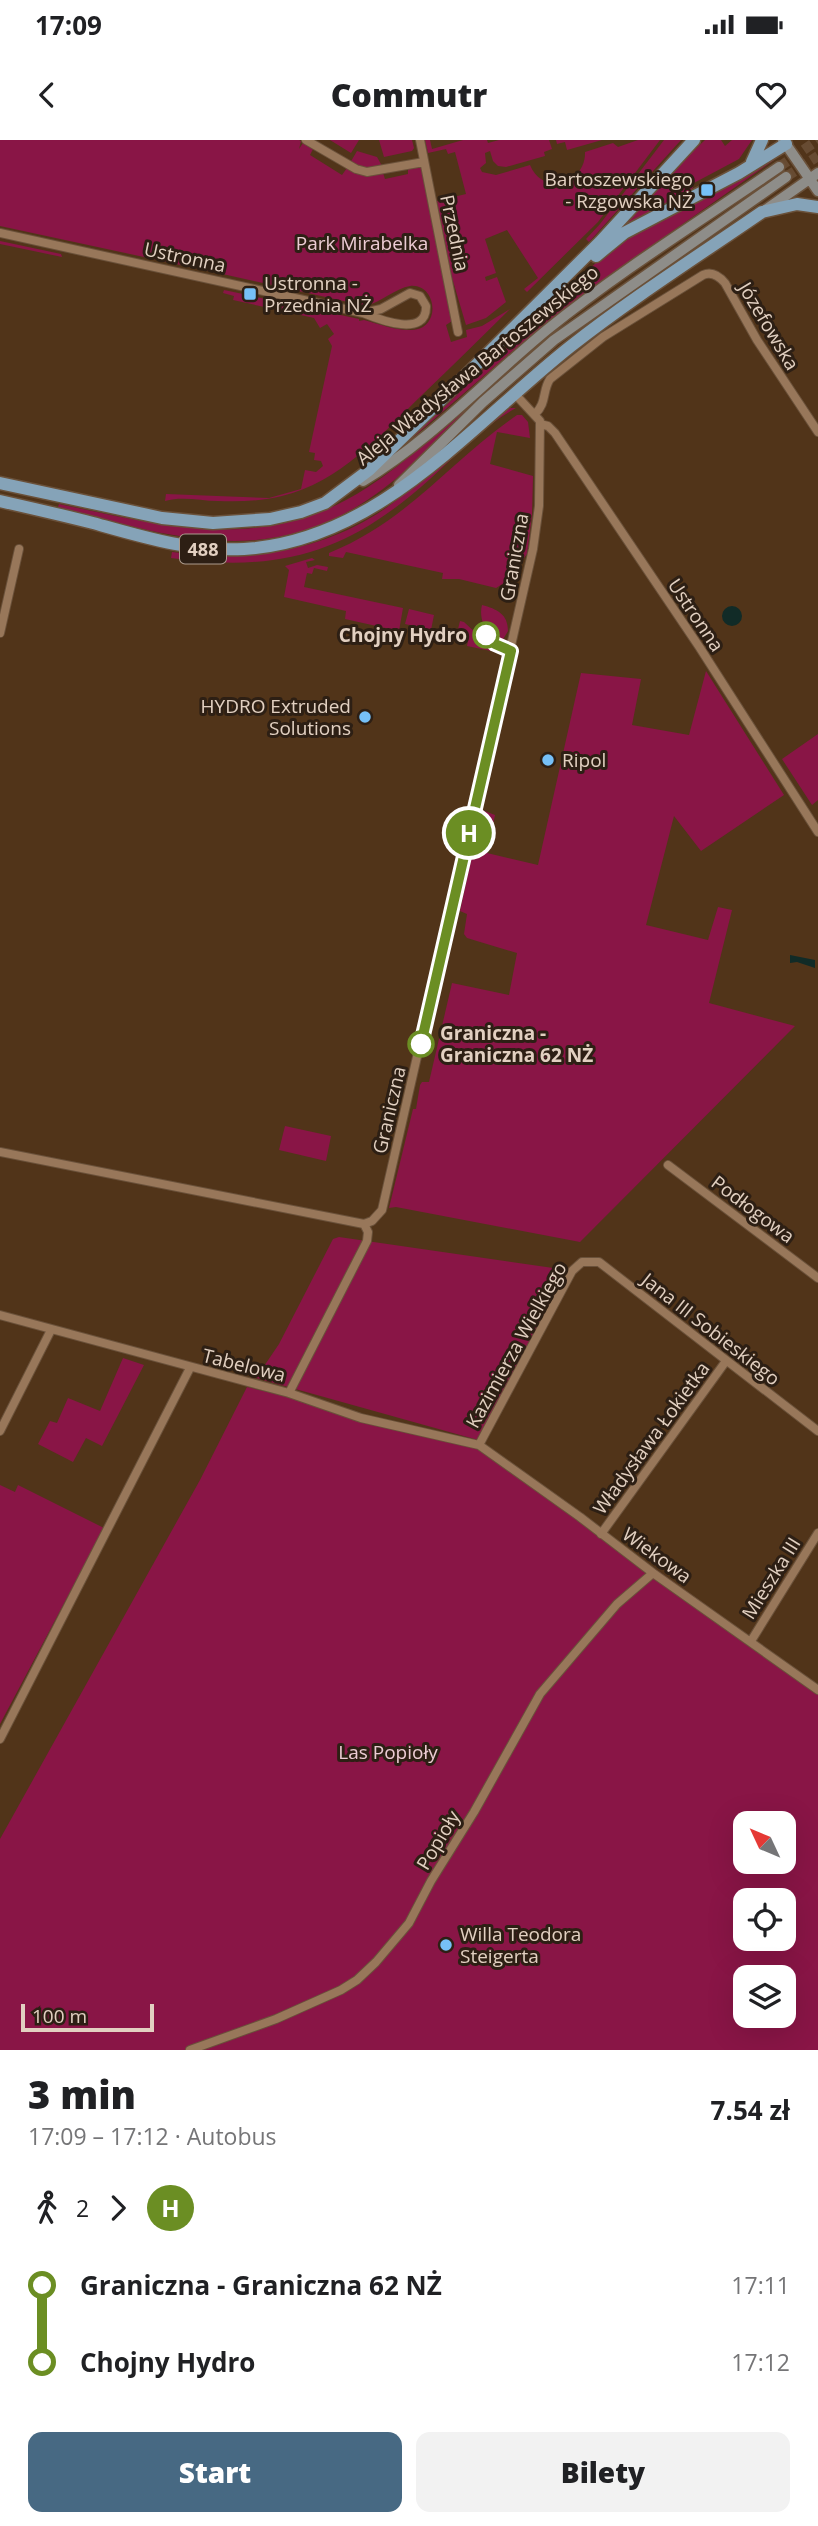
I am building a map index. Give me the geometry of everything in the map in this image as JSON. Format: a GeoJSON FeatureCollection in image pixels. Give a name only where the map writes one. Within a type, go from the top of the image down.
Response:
{"type":"FeatureCollection","features":[{"type":"Feature","properties":{"kind":"main road","name":"488"},"geometry":{"type":"LineString","coordinates":[[554,288],[694,140]]}},
{"type":"Feature","properties":{"kind":"main road"},"geometry":{"type":"LineString","coordinates":[[745,170],[757,155],[762,140]]}},
{"type":"Feature","properties":{"kind":"main road"},"geometry":{"type":"LineString","coordinates":[[554,288],[624,233],[745,170],[787,141],[814,176],[818,191]]}},
{"type":"Feature","properties":{"kind":"main road","name":"Aleja Władysława Bartoszewskiego"},"geometry":{"type":"LineString","coordinates":[[0,483],[153,516],[213,523],[248,522],[287,515],[325,503],[413,446],[575,308],[779,167]]}},
{"type":"Feature","properties":{"kind":"main road","name":"Aleja Władysława Bartoszewskiego"},"geometry":{"type":"LineString","coordinates":[[0,501],[166,543],[226,550],[258,548],[314,536],[348,521],[393,493],[607,319],[814,176]]}},
{"type":"Feature","properties":{"kind":"main road","name":"Aleja Władysława Bartoszewskiego"},"geometry":{"type":"LineString","coordinates":[[393,493],[483,402],[554,340],[786,177]]}},
{"type":"Feature","properties":{"kind":"main road","name":"488"},"geometry":{"type":"LineString","coordinates":[[762,212],[797,204],[818,207]]}},
{"type":"Feature","properties":{"kind":"main road","name":"Aleja Władysława Bartoszewskiego"},"geometry":{"type":"LineString","coordinates":[[336,496],[369,470],[554,288]]}},
{"type":"Feature","properties":{"kind":"street"},"geometry":{"type":"LineString","coordinates":[[306,140],[356,169],[367,172],[424,162]]}},
{"type":"Feature","properties":{"kind":"street","name":"Przednia"},"geometry":{"type":"LineString","coordinates":[[419,140],[458,332]]}},
{"type":"Feature","properties":{"kind":"street","name":"Ustronna"},"geometry":{"type":"LineString","coordinates":[[0,233],[413,325],[424,318],[426,306],[420,296],[410,293],[381,309],[363,313]]}},
{"type":"Feature","properties":{"kind":"street","name":"Józefowska"},"geometry":{"type":"LineString","coordinates":[[535,414],[542,406],[545,388],[550,379],[571,362],[615,330],[703,275],[713,274],[725,283],[757,340],[818,432]]}},
{"type":"Feature","properties":{"kind":"street","name":"Graniczna"},"geometry":{"type":"LineString","coordinates":[[364,1224],[372,1221],[382,1210],[533,549],[539,506],[540,424],[535,414],[514,393]]}},
{"type":"Feature","properties":{"kind":"street","name":"Ustronna"},"geometry":{"type":"LineString","coordinates":[[540,424],[548,426],[555,433],[700,648],[818,832]]}},
{"type":"Feature","properties":{"kind":"street"},"geometry":{"type":"LineString","coordinates":[[0,634],[19,549]]}},
{"type":"Feature","properties":{"kind":"street"},"geometry":{"type":"LineString","coordinates":[[0,1152],[364,1224],[368,1232],[367,1241],[289,1393]]}},
{"type":"Feature","properties":{"kind":"street","name":"Podłogowa"},"geometry":{"type":"LineString","coordinates":[[668,1165],[818,1278]]}},
{"type":"Feature","properties":{"kind":"street","name":"Jana III Sobieskiego"},"geometry":{"type":"LineString","coordinates":[[582,1262],[599,1262],[818,1431]]}},
{"type":"Feature","properties":{"kind":"street","name":"Kazimierza Wielkiego"},"geometry":{"type":"LineString","coordinates":[[480,1445],[572,1271],[582,1262]]}},
{"type":"Feature","properties":{"kind":"street","name":"Tabelowa"},"geometry":{"type":"LineString","coordinates":[[0,1315],[289,1393],[361,1418],[480,1445]]}},
{"type":"Feature","properties":{"kind":"street"},"geometry":{"type":"LineString","coordinates":[[0,1431],[51,1329]]}},
{"type":"Feature","properties":{"kind":"street","name":"Władysława Łokietka"},"geometry":{"type":"LineString","coordinates":[[601,1534],[726,1361]]}},
{"type":"Feature","properties":{"kind":"street"},"geometry":{"type":"LineString","coordinates":[[0,1739],[190,1368]]}},
{"type":"Feature","properties":{"kind":"street","name":"Wiekowa"},"geometry":{"type":"LineString","coordinates":[[480,1445],[653,1573],[818,1690]]}},
{"type":"Feature","properties":{"kind":"street","name":"Mieszka III"},"geometry":{"type":"LineString","coordinates":[[751,1640],[818,1533]]}},
{"type":"Feature","properties":{"kind":"street","name":"Popioły"},"geometry":{"type":"LineString","coordinates":[[190,2050],[276,2019],[341,1990],[357,1980],[376,1962],[409,1923],[540,1694],[617,1604],[653,1573]]}},
{"type":"Feature","properties":{"kind":"green space","name":"Park Mirabelka"},"geometry":{"type":"Polygon","coordinates":[[[0,140],[299,140],[299,149],[303,143],[313,149],[310,155],[342,175],[347,168],[366,175],[383,173],[385,179],[408,174],[408,168],[419,166],[423,170],[453,313],[452,321],[446,325],[451,342],[467,337],[466,330],[482,326],[510,309],[375,441],[323,480],[303,489],[267,499],[165,501],[166,494],[269,498],[301,489],[305,470],[316,472],[323,466],[321,461],[314,460],[315,453],[309,452],[332,346],[328,339],[334,334],[327,324],[320,328],[314,318],[233,300],[234,296],[223,293],[224,290],[406,330],[422,328],[428,322],[432,315],[430,298],[426,291],[410,286],[366,306],[187,266],[187,263],[183,262],[181,265],[0,226],[0,140]]]}},
{"type":"Feature","properties":{"kind":"green space"},"geometry":{"type":"Polygon","coordinates":[[[330,140],[359,140],[351,153],[330,140]]]}},
{"type":"Feature","properties":{"kind":"green space"},"geometry":{"type":"Polygon","coordinates":[[[379,140],[412,140],[414,148],[412,151],[384,157],[379,140]]]}},
{"type":"Feature","properties":{"kind":"green space"},"geometry":{"type":"Polygon","coordinates":[[[425,140],[430,140],[432,149],[463,140],[487,140],[488,143],[499,140],[549,140],[552,149],[544,152],[545,156],[506,167],[498,166],[493,161],[490,151],[485,153],[486,163],[480,168],[482,172],[496,175],[530,165],[544,181],[563,183],[579,172],[585,152],[613,143],[618,147],[638,140],[660,140],[598,222],[527,292],[524,289],[538,278],[507,230],[485,239],[496,273],[485,277],[486,281],[497,277],[506,302],[486,318],[466,325],[450,271],[437,201],[466,194],[455,152],[448,154],[446,149],[428,153],[425,140]]]}},
{"type":"Feature","properties":{"kind":"green space"},"geometry":{"type":"Polygon","coordinates":[[[556,140],[602,140],[567,150],[565,142],[557,144],[556,140]]]}},
{"type":"Feature","properties":{"kind":"green space"},"geometry":{"type":"Polygon","coordinates":[[[664,140],[681,140],[589,242],[586,239],[664,140]]]}},
{"type":"Feature","properties":{"kind":"green space"},"geometry":{"type":"Polygon","coordinates":[[[705,140],[721,140],[725,146],[732,140],[752,140],[739,159],[692,184],[693,188],[678,199],[619,232],[685,159],[705,140]]]}},
{"type":"Feature","properties":{"kind":"green space"},"geometry":{"type":"Polygon","coordinates":[[[357,151],[377,157],[382,166],[366,169],[350,163],[357,151]]]}},
{"type":"Feature","properties":{"kind":"green space"},"geometry":{"type":"Polygon","coordinates":[[[771,158],[774,160],[587,291],[509,354],[401,448],[602,257],[633,234],[734,183],[771,158]]]}},
{"type":"Feature","properties":{"kind":"green space"},"geometry":{"type":"Polygon","coordinates":[[[0,241],[61,254],[62,257],[0,244],[0,241]]]}},
{"type":"Feature","properties":{"kind":"green space"},"geometry":{"type":"Polygon","coordinates":[[[479,395],[481,398],[433,445],[383,489],[343,515],[303,531],[264,539],[225,541],[144,529],[58,507],[59,504],[139,520],[216,529],[254,528],[292,521],[330,508],[383,477],[479,395]]]}},
{"type":"Feature","properties":{"kind":"green space"},"geometry":{"type":"Polygon","coordinates":[[[510,408],[516,408],[481,432],[400,504],[370,525],[341,540],[311,552],[279,559],[210,562],[171,558],[172,552],[252,555],[303,546],[329,538],[377,514],[510,408]]]}},
{"type":"Feature","properties":{"kind":"green space"},"geometry":{"type":"Polygon","coordinates":[[[517,415],[522,415],[528,422],[530,438],[497,432],[490,464],[533,476],[527,554],[512,578],[496,588],[459,579],[442,579],[443,573],[346,552],[343,558],[329,556],[329,553],[357,540],[405,508],[517,415]]]}},
{"type":"Feature","properties":{"kind":"green space"},"geometry":{"type":"Polygon","coordinates":[[[312,558],[315,560],[306,562],[308,568],[317,565],[328,567],[327,571],[314,568],[312,574],[307,573],[304,587],[403,608],[399,631],[345,619],[346,611],[284,597],[289,570],[285,566],[312,558]]]}},
{"type":"Feature","properties":{"kind":"green space"},"geometry":{"type":"Polygon","coordinates":[[[482,605],[504,616],[508,631],[502,641],[492,636],[485,627],[481,616],[482,605]]]}},
{"type":"Feature","properties":{"kind":"green space"},"geometry":{"type":"Polygon","coordinates":[[[409,609],[434,615],[431,630],[405,624],[409,609]]]}},
{"type":"Feature","properties":{"kind":"green space"},"geometry":{"type":"Polygon","coordinates":[[[460,621],[479,636],[477,638],[486,643],[491,651],[467,646],[469,636],[457,633],[460,621]]]}},
{"type":"Feature","properties":{"kind":"green space"},"geometry":{"type":"Polygon","coordinates":[[[706,671],[784,795],[701,851],[674,816],[646,925],[708,940],[718,907],[732,910],[709,1003],[795,1026],[580,1242],[396,1207],[389,1208],[420,1085],[422,1082],[429,1082],[452,983],[509,995],[517,953],[467,938],[464,934],[467,914],[460,911],[482,810],[495,815],[487,853],[538,865],[581,673],[641,679],[632,725],[689,735],[706,671]]]}},
{"type":"Feature","properties":{"kind":"green space"},"geometry":{"type":"Polygon","coordinates":[[[818,734],[818,800],[812,805],[782,759],[818,734]]]}},
{"type":"Feature","properties":{"kind":"green space"},"geometry":{"type":"Polygon","coordinates":[[[285,1126],[331,1136],[326,1161],[279,1150],[285,1126]]]}},
{"type":"Feature","properties":{"kind":"green space"},"geometry":{"type":"Polygon","coordinates":[[[339,1237],[567,1270],[478,1440],[256,1378],[279,1344],[333,1239],[339,1237]]]}},
{"type":"Feature","properties":{"kind":"green space"},"geometry":{"type":"Polygon","coordinates":[[[123,1358],[144,1365],[102,1446],[86,1438],[73,1462],[38,1444],[50,1421],[57,1423],[68,1398],[100,1411],[123,1358]]]}},
{"type":"Feature","properties":{"kind":"green space","name":"Las Popioły"},"geometry":{"type":"Polygon","coordinates":[[[247,1387],[476,1441],[818,1685],[818,2050],[0,2050],[0,1839],[200,1480],[247,1387]]]}},
{"type":"Feature","properties":{"kind":"green space"},"geometry":{"type":"Polygon","coordinates":[[[0,1485],[15,1492],[18,1485],[104,1528],[0,1724],[0,1485]]]}},
{"type":"Feature","properties":{"kind":"water"},"geometry":{"type":"Polygon","coordinates":[[[732,606],[739,609],[742,616],[739,623],[732,626],[725,623],[722,616],[725,609],[732,606]]]}},
{"type":"Feature","properties":{"kind":"water"},"geometry":{"type":"Polygon","coordinates":[[[790,955],[815,960],[815,968],[797,962],[790,963],[790,955]]]}},
{"type":"Feature","properties":{"kind":"tunnel"},"geometry":{"type":"LineString","coordinates":[[779,167],[818,140]]}},
{"type":"Feature","properties":{"kind":"tunnel"},"geometry":{"type":"LineString","coordinates":[[786,177],[818,156]]}},
{"type":"Feature","properties":{"kind":"bus line","name":"H"},"geometry":{"type":"LineString","coordinates":[[421,1044],[511,651],[495,644],[486,635]]}},
{"type":"Feature","properties":{"kind":"place","name":"Bartoszewskiego - Rzgowska NŻ"},"geometry":{"type":"Point","coordinates":[707,190]}},
{"type":"Feature","properties":{"kind":"place","name":"Ustronna - Przednia NŻ"},"geometry":{"type":"Point","coordinates":[250,294]}},
{"type":"Feature","properties":{"kind":"place","name":"Chojny Hydro"},"geometry":{"type":"Point","coordinates":[486,635]}},
{"type":"Feature","properties":{"kind":"place","name":"HYDRO Extruded Solutions"},"geometry":{"type":"Point","coordinates":[365,717]}},
{"type":"Feature","properties":{"kind":"place","name":"Ripol"},"geometry":{"type":"Point","coordinates":[548,760]}},
{"type":"Feature","properties":{"kind":"place","name":"Graniczna - Graniczna 62 NŻ"},"geometry":{"type":"Point","coordinates":[421,1044]}},
{"type":"Feature","properties":{"kind":"place","name":"Willa Teodora Steigerta"},"geometry":{"type":"Point","coordinates":[446,1945]}}]}
